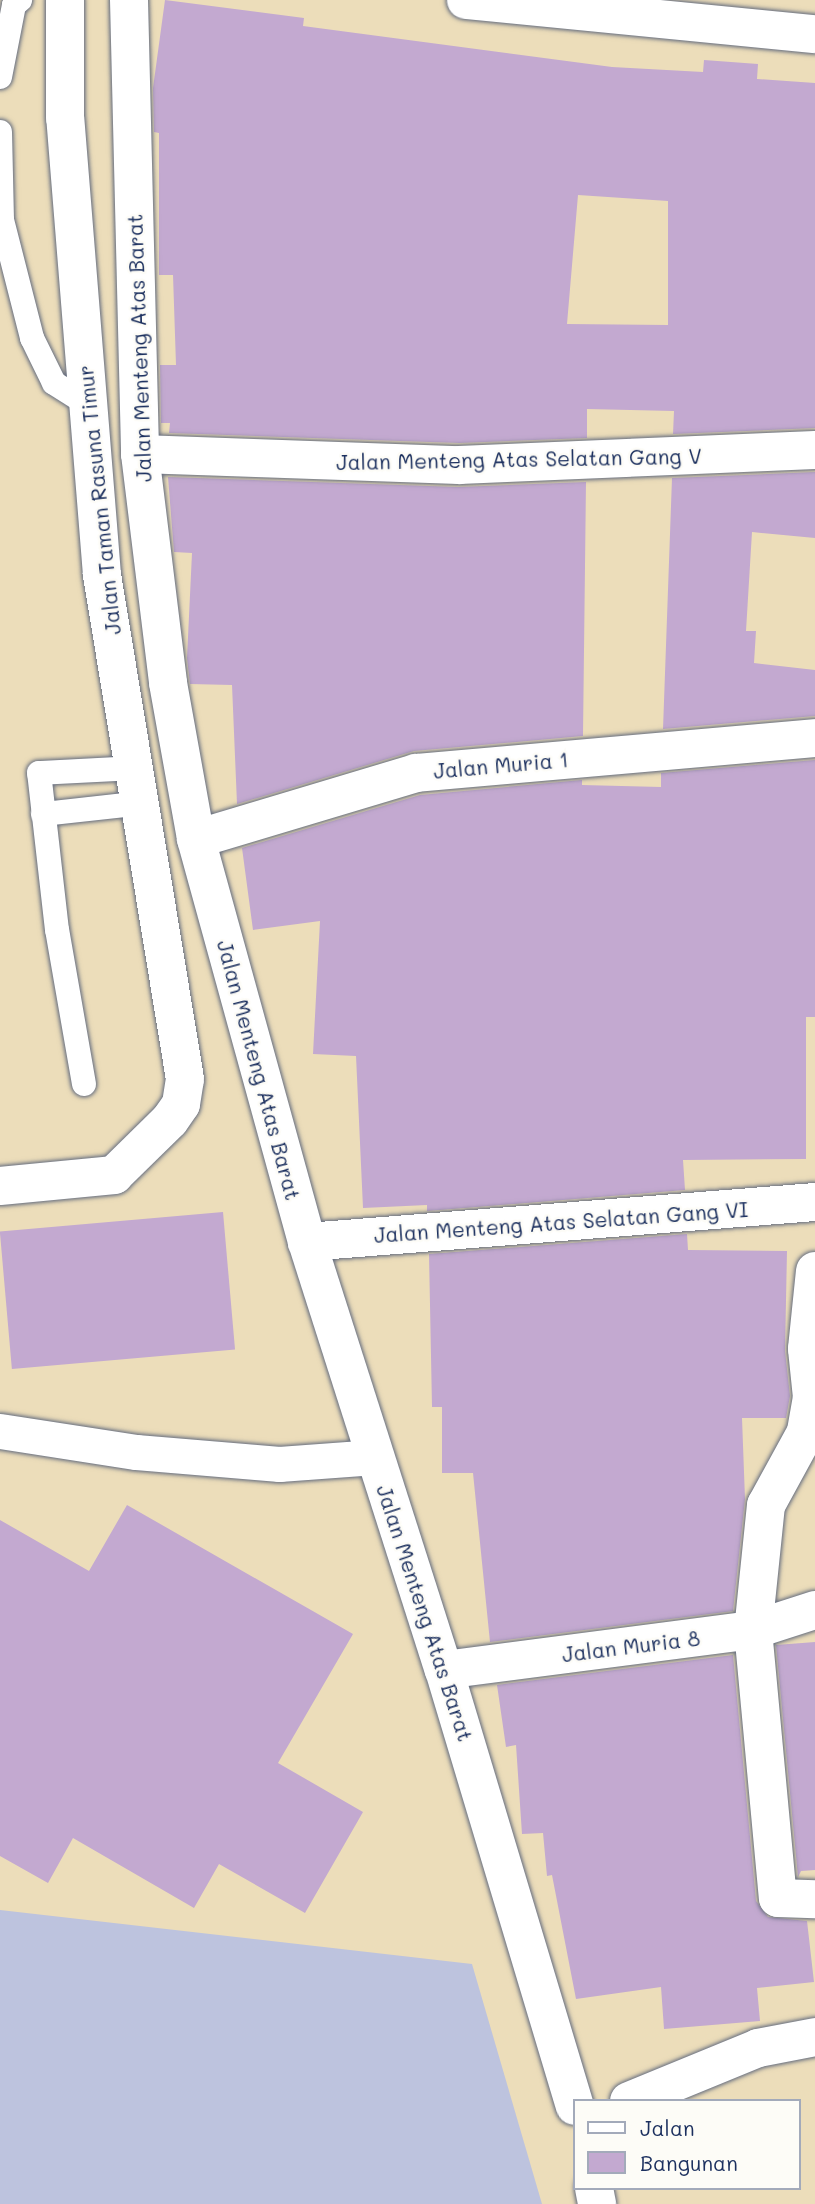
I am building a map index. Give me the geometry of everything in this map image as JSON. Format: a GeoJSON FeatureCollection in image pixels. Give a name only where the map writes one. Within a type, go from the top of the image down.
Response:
{"type":"FeatureCollection","features":[{"type":"Feature","properties":{"kind":"street","name":"Jalan Taman Rasuna Timur"},"geometry":{"type":"LineString","coordinates":[[0,1186],[114,1175],[170,1120],[181,1104],[185,1079],[102,575],[65,118],[65,0]]}},
{"type":"Feature","properties":{"kind":"street","name":"Jalan Menteng Atas Barat"},"geometry":{"type":"LineString","coordinates":[[129,0],[140,454],[168,683],[196,839],[307,1242],[444,1670],[574,2103]]}},
{"type":"Feature","properties":{"kind":"street"},"geometry":{"type":"LineString","coordinates":[[466,0],[702,12],[815,34]]}},
{"type":"Feature","properties":{"kind":"street","name":"Jalan Menteng Atas Selatan Gang V"},"geometry":{"type":"LineString","coordinates":[[140,454],[459,465],[815,450]]}},
{"type":"Feature","properties":{"kind":"street","name":"Jalan Muria 1"},"geometry":{"type":"LineString","coordinates":[[196,839],[416,773],[815,738]]}},
{"type":"Feature","properties":{"kind":"street","name":"Jalan Menteng Atas Selatan Gang VI"},"geometry":{"type":"LineString","coordinates":[[307,1242],[815,1202]]}},
{"type":"Feature","properties":{"kind":"street"},"geometry":{"type":"LineString","coordinates":[[815,1271],[807,1349],[812,1398],[806,1432],[766,1505],[753,1630],[778,1898],[815,1899]]}},
{"type":"Feature","properties":{"kind":"street"},"geometry":{"type":"LineString","coordinates":[[0,1431],[136,1452],[279,1464],[375,1457]]}},
{"type":"Feature","properties":{"kind":"street","name":"Jalan Muria 8"},"geometry":{"type":"LineString","coordinates":[[444,1670],[753,1630],[815,1610]]}},
{"type":"Feature","properties":{"kind":"street"},"geometry":{"type":"LineString","coordinates":[[634,2099],[758,2048],[815,2037]]}},
{"type":"Feature","properties":{"kind":"lane"},"geometry":{"type":"LineString","coordinates":[[0,77],[14,5],[20,0]]}},
{"type":"Feature","properties":{"kind":"lane"},"geometry":{"type":"LineString","coordinates":[[0,132],[2,220],[32,338],[54,383],[89,405]]}},
{"type":"Feature","properties":{"kind":"lane"},"geometry":{"type":"LineString","coordinates":[[84,1084],[39,773],[138,785]]}},
{"type":"Feature","properties":{"kind":"lane"},"geometry":{"type":"LineString","coordinates":[[43,814],[138,785]]}},
{"type":"Feature","properties":{"kind":"shaded area"},"geometry":{"type":"Polygon","coordinates":[[[0,1910],[472,1964],[542,2204],[0,2204],[0,1910]]]}},
{"type":"Feature","properties":{"kind":"building"},"geometry":{"type":"Polygon","coordinates":[[[165,0],[304,18],[303,26],[612,67],[703,72],[704,60],[758,64],[757,79],[815,83],[815,428],[673,434],[674,411],[587,409],[587,438],[459,443],[169,433],[170,423],[161,423],[160,365],[176,365],[173,275],[159,275],[159,133],[154,132],[153,88],[165,0]],[[578,195],[567,324],[668,325],[668,201],[578,195]]]}},
{"type":"Feature","properties":{"kind":"building"},"geometry":{"type":"Polygon","coordinates":[[[815,472],[815,538],[752,532],[746,631],[756,631],[754,663],[815,670],[815,716],[663,729],[672,478],[815,472]]]}},
{"type":"Feature","properties":{"kind":"building"},"geometry":{"type":"Polygon","coordinates":[[[168,477],[458,487],[586,482],[583,736],[414,751],[237,804],[232,685],[190,684],[187,658],[192,553],[174,552],[168,477]]]}},
{"type":"Feature","properties":{"kind":"building"},"geometry":{"type":"Polygon","coordinates":[[[815,760],[815,1017],[806,1017],[806,1159],[683,1160],[685,1190],[427,1211],[427,1205],[363,1208],[356,1056],[313,1054],[320,921],[253,930],[242,848],[420,795],[582,780],[582,785],[661,787],[661,773],[815,760]]]}},
{"type":"Feature","properties":{"kind":"building"},"geometry":{"type":"Polygon","coordinates":[[[223,1212],[235,1349],[12,1369],[0,1232],[223,1212]]]}},
{"type":"Feature","properties":{"kind":"building"},"geometry":{"type":"Polygon","coordinates":[[[687,1234],[688,1250],[787,1251],[785,1351],[790,1396],[786,1418],[742,1418],[745,1499],[733,1611],[490,1642],[473,1473],[442,1473],[442,1407],[432,1407],[429,1254],[687,1234]]]}},
{"type":"Feature","properties":{"kind":"building"},"geometry":{"type":"Polygon","coordinates":[[[127,1505],[353,1634],[278,1763],[363,1812],[305,1913],[219,1864],[194,1908],[73,1838],[48,1883],[0,1856],[0,1520],[89,1571],[127,1505]]]}},
{"type":"Feature","properties":{"kind":"building"},"geometry":{"type":"Polygon","coordinates":[[[815,1642],[815,1870],[801,1871],[798,1877],[776,1645],[815,1642]]]}},
{"type":"Feature","properties":{"kind":"building"},"geometry":{"type":"Polygon","coordinates":[[[733,1655],[756,1901],[768,1917],[807,1921],[814,1982],[757,1988],[760,2021],[664,2029],[661,1987],[576,1999],[552,1875],[547,1876],[543,1833],[522,1834],[516,1745],[506,1747],[497,1685],[733,1655]]]}}]}
